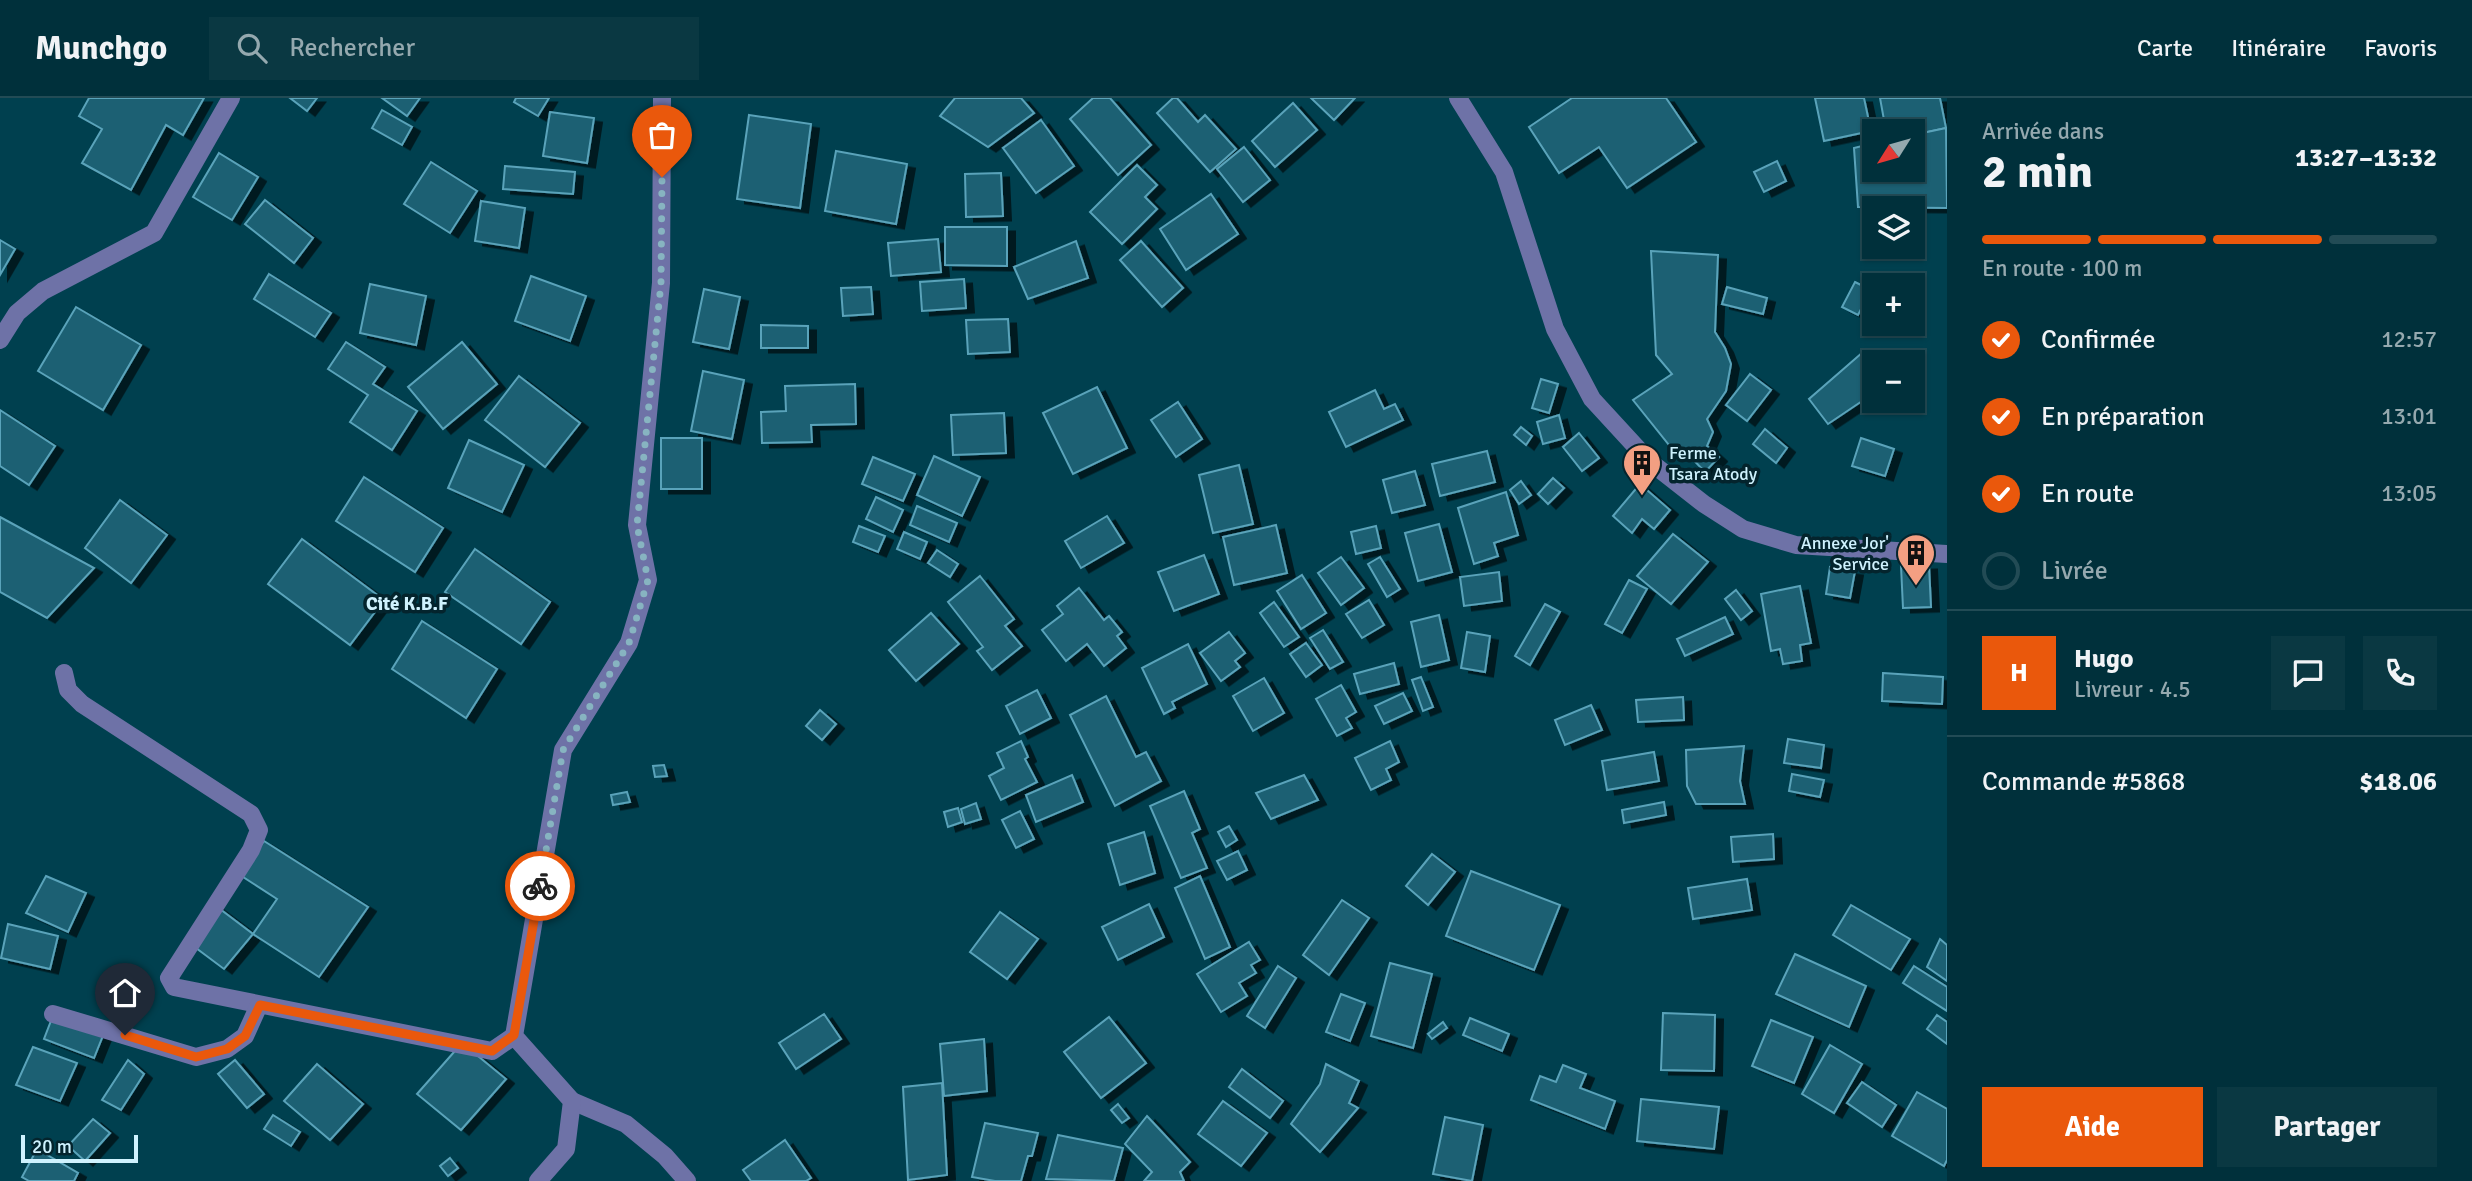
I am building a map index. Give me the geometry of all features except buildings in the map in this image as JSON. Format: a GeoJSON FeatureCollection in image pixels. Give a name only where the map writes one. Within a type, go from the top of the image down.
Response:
{"type":"FeatureCollection","features":[{"type":"Feature","properties":{"kind":"street"},"geometry":{"type":"LineString","coordinates":[[0,340],[16,313],[43,291],[154,233],[231,98]]}},
{"type":"Feature","properties":{"kind":"street"},"geometry":{"type":"LineString","coordinates":[[64,673],[68,690],[82,704],[251,814],[260,830],[251,850],[169,978],[174,987],[492,1051],[514,1035],[563,750],[629,643],[648,580],[637,525],[661,283],[663,98]]}},
{"type":"Feature","properties":{"kind":"street"},"geometry":{"type":"LineString","coordinates":[[1458,98],[1504,173],[1555,329],[1592,399],[1649,461],[1704,504],[1743,529],[1796,545],[1947,554]]}},
{"type":"Feature","properties":{"kind":"street"},"geometry":{"type":"LineString","coordinates":[[53,1014],[196,1057],[227,1049],[245,1036],[260,1005]]}},
{"type":"Feature","properties":{"kind":"street"},"geometry":{"type":"LineString","coordinates":[[514,1035],[572,1101],[626,1124],[665,1156],[687,1181]]}},
{"type":"Feature","properties":{"kind":"street"},"geometry":{"type":"LineString","coordinates":[[538,1181],[566,1149],[572,1101]]}},
{"type":"Feature","properties":{"kind":"way so far"},"geometry":{"type":"LineString","coordinates":[[540,886],[563,750],[629,643],[648,580],[637,525],[661,283],[662,177]]}},
{"type":"Feature","properties":{"kind":"place","name":"Ferme Tsara Atody"},"geometry":{"type":"Point","coordinates":[1642,497]}},
{"type":"Feature","properties":{"kind":"place","name":"Annexe Jor' Service"},"geometry":{"type":"Point","coordinates":[1916,587]}},
{"type":"Feature","properties":{"kind":"district","name":"Cité K.B.F"},"geometry":{"type":"Point","coordinates":[407,603]}},
{"type":"Feature","properties":{"kind":"route"},"geometry":{"type":"LineString","coordinates":[[125,1035],[196,1057],[227,1049],[245,1036],[260,1005],[492,1051],[514,1035],[540,886]]}}]}
